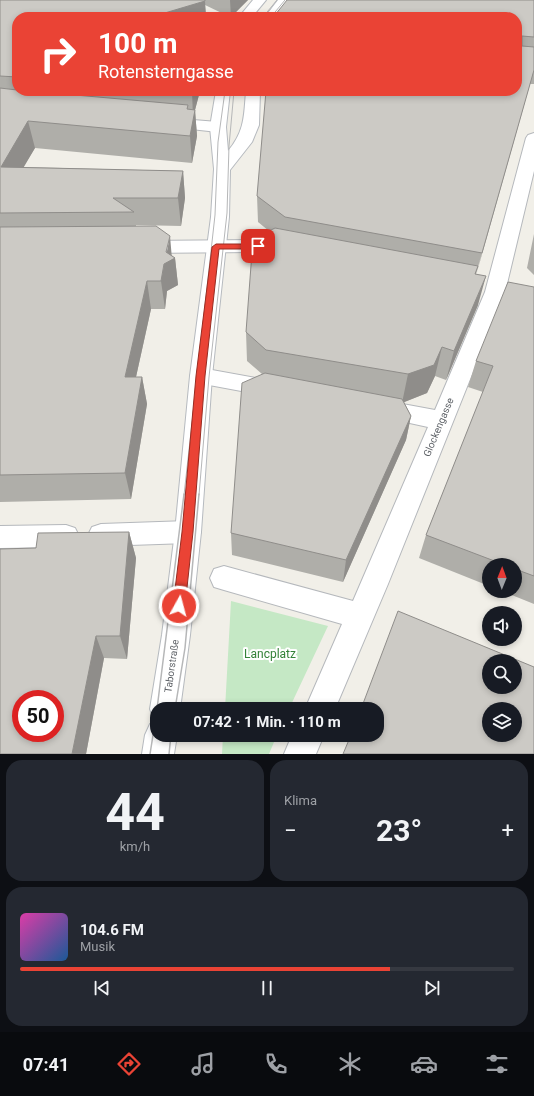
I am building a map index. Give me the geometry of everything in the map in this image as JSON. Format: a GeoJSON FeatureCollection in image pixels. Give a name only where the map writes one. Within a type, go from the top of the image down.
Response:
{"type":"FeatureCollection","features":[{"type":"Feature","properties":{"kind":"street"},"geometry":{"type":"LineString","coordinates":[[249,12],[260,0]]}},
{"type":"Feature","properties":{"kind":"street"},"geometry":{"type":"LineString","coordinates":[[275,12],[285,0]]}},
{"type":"Feature","properties":{"kind":"street","name":"Taborstraße"},"geometry":{"type":"LineString","coordinates":[[166,702],[176,635],[188,532],[201,376],[220,217],[222,169],[218,127],[221,96]]}},
{"type":"Feature","properties":{"kind":"street"},"geometry":{"type":"LineString","coordinates":[[222,169],[244,142],[251,125],[253,96]]}},
{"type":"Feature","properties":{"kind":"street"},"geometry":{"type":"LineString","coordinates":[[154,122],[218,127]]}},
{"type":"Feature","properties":{"kind":"street","name":"Glockengasse"},"geometry":{"type":"LineString","coordinates":[[323,702],[495,292],[534,138]]}},
{"type":"Feature","properties":{"kind":"street"},"geometry":{"type":"LineString","coordinates":[[119,247],[258,246],[296,254]]}},
{"type":"Feature","properties":{"kind":"street"},"geometry":{"type":"LineString","coordinates":[[201,376],[295,393]]}},
{"type":"Feature","properties":{"kind":"street"},"geometry":{"type":"LineString","coordinates":[[364,406],[441,420]]}},
{"type":"Feature","properties":{"kind":"street"},"geometry":{"type":"LineString","coordinates":[[0,538],[188,532]]}},
{"type":"Feature","properties":{"kind":"street"},"geometry":{"type":"LineString","coordinates":[[224,578],[360,616]]}},
{"type":"Feature","properties":{"kind":"street"},"geometry":{"type":"LineString","coordinates":[[158,754],[160,742]]}},
{"type":"Feature","properties":{"kind":"street"},"geometry":{"type":"LineString","coordinates":[[300,754],[305,742]]}},
{"type":"Feature","properties":{"kind":"green space","name":"Lancplatz"},"geometry":{"type":"Polygon","coordinates":[[[231,601],[328,626],[292,702],[225,702],[231,601]]]}},
{"type":"Feature","properties":{"kind":"green space"},"geometry":{"type":"Polygon","coordinates":[[[223,742],[274,742],[269,754],[222,754],[223,742]]]}},
{"type":"Feature","properties":{"kind":"building"},"geometry":{"type":"Polygon","coordinates":[[[0,0],[205,0],[168,12],[12,12],[12,77],[0,76],[0,0]]]}},
{"type":"Feature","properties":{"kind":"building"},"geometry":{"type":"Polygon","coordinates":[[[287,0],[534,0],[534,37],[522,36],[522,12],[277,12],[287,0]]]}},
{"type":"Feature","properties":{"kind":"building"},"geometry":{"type":"Polygon","coordinates":[[[522,46],[534,47],[534,70],[482,253],[285,217],[257,196],[266,96],[522,96],[522,46]]]}},
{"type":"Feature","properties":{"kind":"building"},"geometry":{"type":"Polygon","coordinates":[[[0,88],[12,89],[12,96],[86,96],[188,105],[187,109],[195,110],[190,136],[28,121],[1,167],[183,171],[178,198],[113,198],[134,212],[0,213],[0,88]]]}},
{"type":"Feature","properties":{"kind":"building"},"geometry":{"type":"Polygon","coordinates":[[[156,226],[170,236],[166,252],[175,258],[164,264],[161,281],[147,281],[125,377],[142,377],[125,473],[0,475],[0,227],[156,226]]]}},
{"type":"Feature","properties":{"kind":"building"},"geometry":{"type":"Polygon","coordinates":[[[275,228],[478,266],[475,274],[486,276],[454,351],[442,347],[434,365],[408,374],[266,350],[246,332],[253,239],[275,228]]]}},
{"type":"Feature","properties":{"kind":"building"},"geometry":{"type":"Polygon","coordinates":[[[508,282],[534,287],[534,576],[522,572],[522,558],[487,558],[426,535],[493,366],[476,361],[508,282]]]}},
{"type":"Feature","properties":{"kind":"building"},"geometry":{"type":"Polygon","coordinates":[[[265,373],[402,399],[411,416],[346,560],[231,533],[242,383],[265,373]]]}},
{"type":"Feature","properties":{"kind":"building"},"geometry":{"type":"Polygon","coordinates":[[[129,532],[120,636],[96,636],[72,754],[0,754],[0,549],[36,548],[38,533],[129,532]]]}},
{"type":"Feature","properties":{"kind":"building"},"geometry":{"type":"Polygon","coordinates":[[[398,611],[502,654],[482,654],[482,694],[522,694],[522,662],[534,667],[534,754],[343,754],[348,742],[384,742],[384,702],[364,702],[398,611]]]}},
{"type":"Feature","properties":{"kind":"tram line"},"geometry":{"type":"LineString","coordinates":[[267,12],[277,0]]}},
{"type":"Feature","properties":{"kind":"tram line"},"geometry":{"type":"LineString","coordinates":[[275,12],[285,0]]}},
{"type":"Feature","properties":{"kind":"tram line"},"geometry":{"type":"LineString","coordinates":[[184,495],[215,215],[218,142],[224,96]]}},
{"type":"Feature","properties":{"kind":"tram line"},"geometry":{"type":"LineString","coordinates":[[199,495],[209,377],[227,213],[229,146],[234,96]]}},
{"type":"Feature","properties":{"kind":"tram line"},"geometry":{"type":"LineString","coordinates":[[158,702],[184,494]]}},
{"type":"Feature","properties":{"kind":"tram line"},"geometry":{"type":"LineString","coordinates":[[176,702],[185,648],[199,494]]}},
{"type":"Feature","properties":{"kind":"tram line"},"geometry":{"type":"LineString","coordinates":[[150,754],[152,742]]}},
{"type":"Feature","properties":{"kind":"tram line"},"geometry":{"type":"LineString","coordinates":[[169,754],[170,742]]}},
{"type":"Feature","properties":{"kind":"route"},"geometry":{"type":"LineString","coordinates":[[179,606],[188,532],[201,376],[216,247],[258,246]]}}]}
